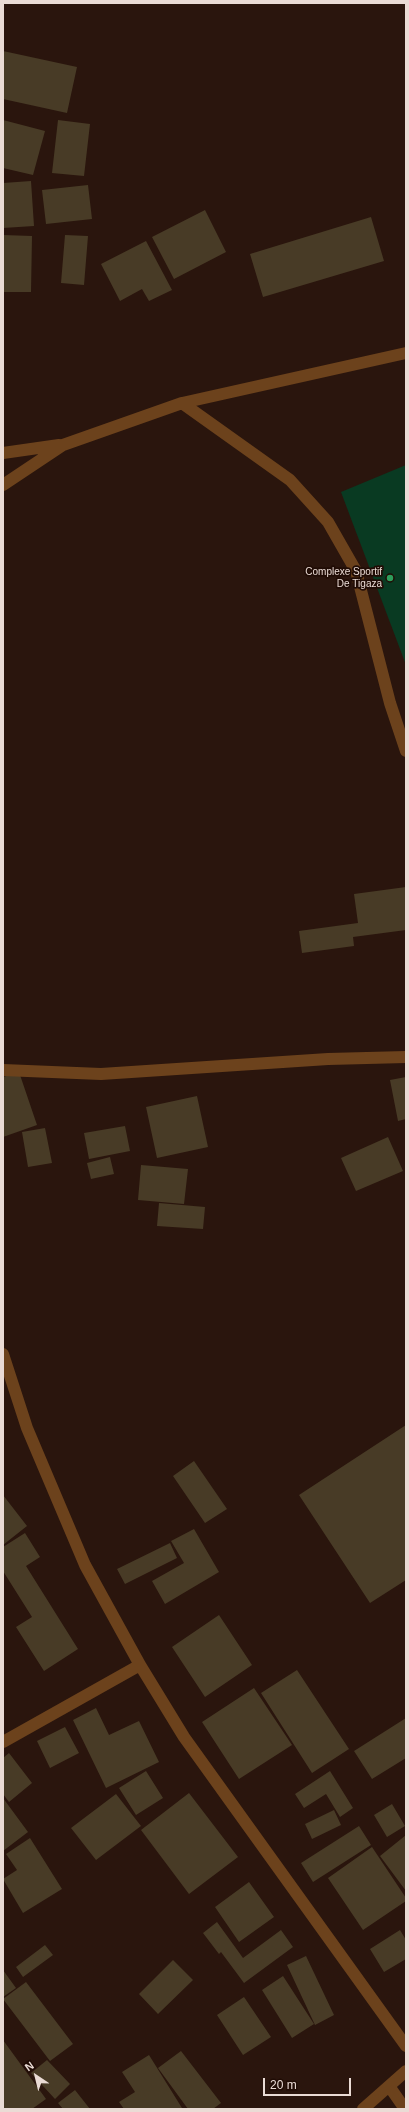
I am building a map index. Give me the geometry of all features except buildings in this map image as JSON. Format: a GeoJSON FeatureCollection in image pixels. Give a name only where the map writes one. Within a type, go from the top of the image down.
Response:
{"type":"FeatureCollection","features":[{"type":"Feature","properties":{"kind":"street"},"geometry":{"type":"LineString","coordinates":[[3,453],[63,445],[182,403],[406,353]]}},
{"type":"Feature","properties":{"kind":"street"},"geometry":{"type":"LineString","coordinates":[[182,403],[290,480],[328,522],[356,571],[390,703],[406,751]]}},
{"type":"Feature","properties":{"kind":"street"},"geometry":{"type":"LineString","coordinates":[[3,485],[63,445]]}},
{"type":"Feature","properties":{"kind":"street"},"geometry":{"type":"LineString","coordinates":[[3,1070],[101,1074],[328,1059],[406,1057]]}},
{"type":"Feature","properties":{"kind":"street"},"geometry":{"type":"LineString","coordinates":[[3,1354],[27,1428],[85,1565],[140,1666],[184,1737],[406,2046]]}},
{"type":"Feature","properties":{"kind":"street"},"geometry":{"type":"LineString","coordinates":[[3,1742],[140,1666]]}},
{"type":"Feature","properties":{"kind":"street"},"geometry":{"type":"LineString","coordinates":[[363,2109],[406,2071]]}},
{"type":"Feature","properties":{"kind":"street"},"geometry":{"type":"LineString","coordinates":[[389,2086],[405,2109]]}},
{"type":"Feature","properties":{"kind":"green space","name":"Complexe Sportif De Tigaza"},"geometry":{"type":"Polygon","coordinates":[[[406,465],[406,665],[341,492],[406,465]]]}},
{"type":"Feature","properties":{"kind":"place","name":"Complexe Sportif De Tigaza"},"geometry":{"type":"Point","coordinates":[390,578]}}]}
